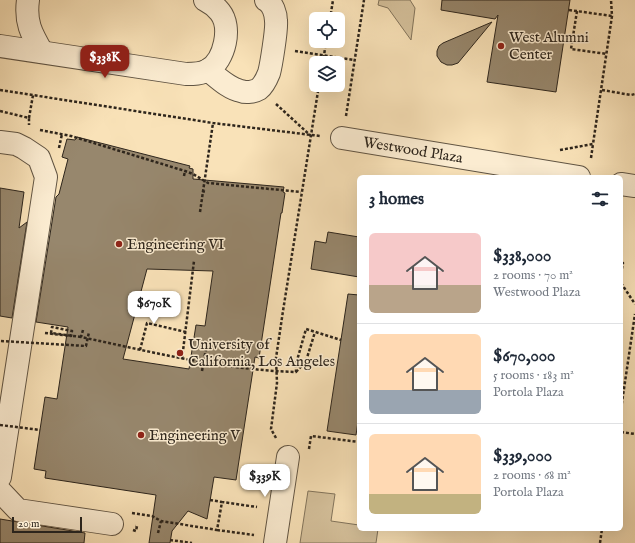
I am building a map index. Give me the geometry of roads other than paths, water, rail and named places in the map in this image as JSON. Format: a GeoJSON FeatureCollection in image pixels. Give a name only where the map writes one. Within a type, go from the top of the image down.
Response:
{"type":"FeatureCollection","features":[{"type":"Feature","properties":{"kind":"street"},"geometry":{"type":"LineString","coordinates":[[28,0],[26,12],[28,24],[42,52]]}},
{"type":"Feature","properties":{"kind":"street"},"geometry":{"type":"LineString","coordinates":[[0,46],[186,74],[196,73],[208,70],[218,60],[223,48],[225,33],[225,22],[220,12],[205,0]]}},
{"type":"Feature","properties":{"kind":"street"},"geometry":{"type":"LineString","coordinates":[[208,70],[233,89],[243,92],[251,92],[259,88],[265,82],[269,72],[277,23],[274,11],[266,0]]}},
{"type":"Feature","properties":{"kind":"street","name":"Westwood Plaza"},"geometry":{"type":"LineString","coordinates":[[342,138],[565,175]]}},
{"type":"Feature","properties":{"kind":"street"},"geometry":{"type":"LineString","coordinates":[[0,142],[16,144],[39,158],[46,177],[0,477]]}},
{"type":"Feature","properties":{"kind":"street"},"geometry":{"type":"LineString","coordinates":[[623,184],[635,186]]}},
{"type":"Feature","properties":{"kind":"street"},"geometry":{"type":"LineString","coordinates":[[266,539],[298,456]]}},
{"type":"Feature","properties":{"kind":"street"},"geometry":{"type":"LineString","coordinates":[[0,491],[18,510],[112,524]]}},
{"type":"Feature","properties":{"kind":"place","name":"West Alumni Center"},"geometry":{"type":"Point","coordinates":[501,46]}},
{"type":"Feature","properties":{"kind":"place","name":"Engineering VI"},"geometry":{"type":"Point","coordinates":[119,244]}},
{"type":"Feature","properties":{"kind":"place","name":"University of California, Los Angeles"},"geometry":{"type":"Point","coordinates":[180,353]}},
{"type":"Feature","properties":{"kind":"place","name":"Engineering V"},"geometry":{"type":"Point","coordinates":[141,435]}}]}
